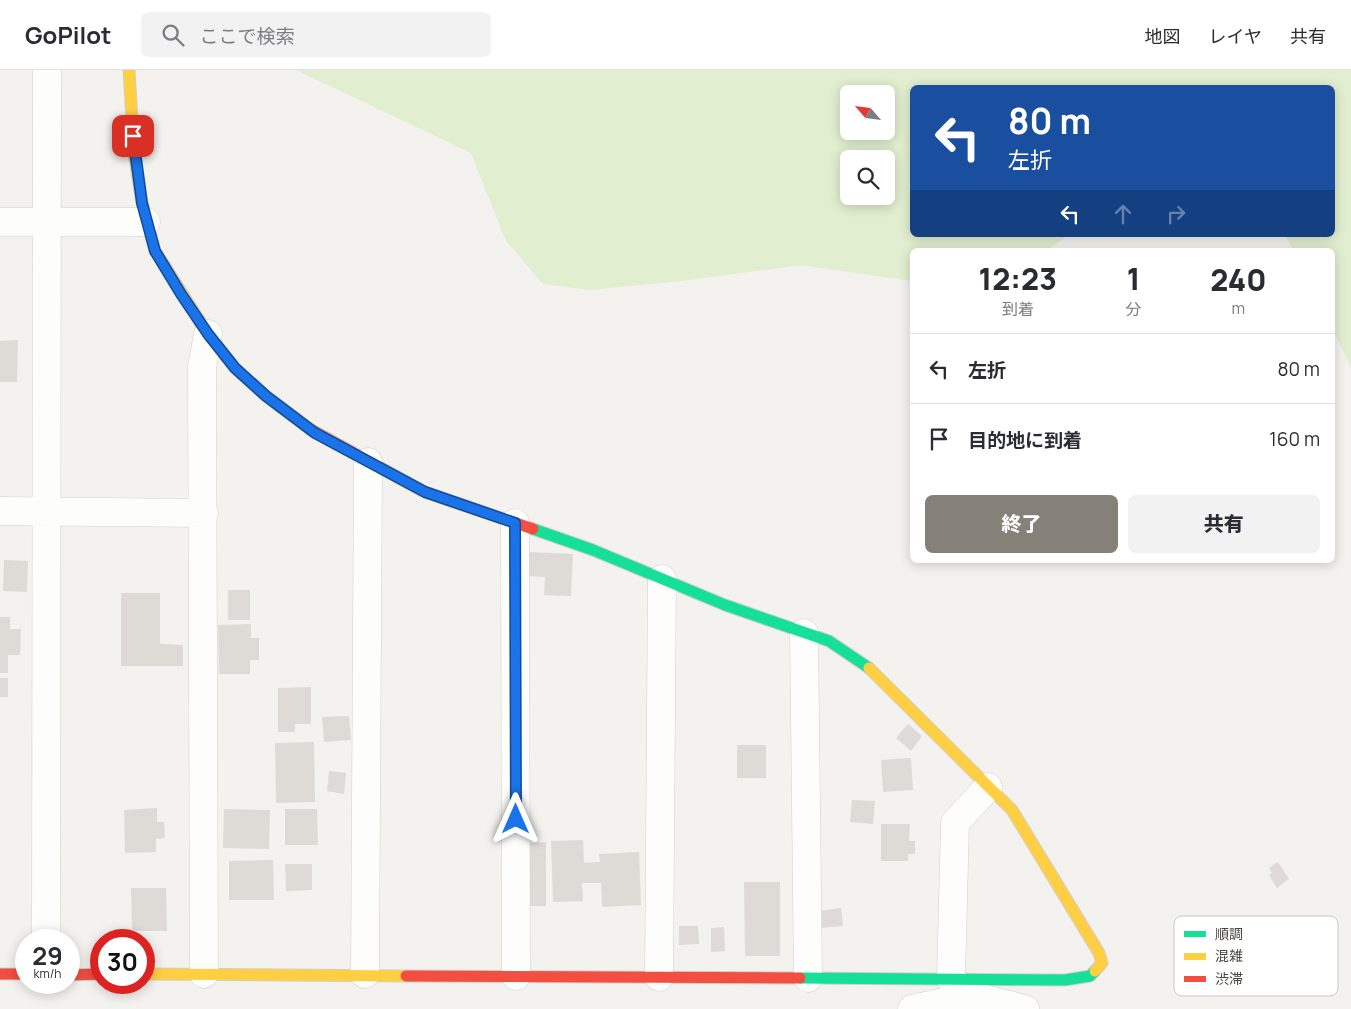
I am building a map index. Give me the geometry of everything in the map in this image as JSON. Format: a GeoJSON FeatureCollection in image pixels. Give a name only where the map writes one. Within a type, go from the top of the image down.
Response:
{"type":"FeatureCollection","features":[{"type":"Feature","properties":{"kind":"street"},"geometry":{"type":"LineString","coordinates":[[46,929],[47,70]]}},
{"type":"Feature","properties":{"kind":"street"},"geometry":{"type":"LineString","coordinates":[[129,70],[134,153],[146,222],[155,251],[208,334],[235,368],[266,396],[315,433],[425,492],[593,550],[725,605],[829,641],[865,664],[1012,810],[1099,953],[1102,962],[1090,976],[1065,980],[966,985],[808,978],[155,974]]}},
{"type":"Feature","properties":{"kind":"street"},"geometry":{"type":"LineString","coordinates":[[0,222],[146,222]]}},
{"type":"Feature","properties":{"kind":"street"},"geometry":{"type":"LineString","coordinates":[[204,974],[204,513],[202,367],[208,334]]}},
{"type":"Feature","properties":{"kind":"street"},"geometry":{"type":"LineString","coordinates":[[365,974],[368,462]]}},
{"type":"Feature","properties":{"kind":"street"},"geometry":{"type":"LineString","coordinates":[[0,511],[204,513]]}},
{"type":"Feature","properties":{"kind":"street"},"geometry":{"type":"LineString","coordinates":[[515,523],[516,976]]}},
{"type":"Feature","properties":{"kind":"street"},"geometry":{"type":"LineString","coordinates":[[659,977],[662,580]]}},
{"type":"Feature","properties":{"kind":"street"},"geometry":{"type":"LineString","coordinates":[[804,633],[808,978]]}},
{"type":"Feature","properties":{"kind":"street"},"geometry":{"type":"LineString","coordinates":[[966,985],[955,823],[988,787]]}},
{"type":"Feature","properties":{"kind":"street"},"geometry":{"type":"LineString","coordinates":[[0,974],[15,974]]}},
{"type":"Feature","properties":{"kind":"street"},"geometry":{"type":"LineString","coordinates":[[912,1009],[966,985],[1025,1009]]}},
{"type":"Feature","properties":{"kind":"green space"},"geometry":{"type":"Polygon","coordinates":[[[296,70],[1351,70],[1351,368],[1335,334],[1335,248],[1292,248],[1286,237],[1335,237],[1335,85],[910,85],[910,237],[1066,237],[1050,248],[910,248],[910,281],[801,265],[681,281],[590,290],[543,284],[506,241],[471,153],[296,70]]]}},
{"type":"Feature","properties":{"kind":"building"},"geometry":{"type":"Polygon","coordinates":[[[18,340],[17,382],[0,382],[0,341],[18,340]]]}},
{"type":"Feature","properties":{"kind":"building"},"geometry":{"type":"Polygon","coordinates":[[[528,552],[573,554],[571,596],[544,595],[545,577],[527,576],[528,552]]]}},
{"type":"Feature","properties":{"kind":"building"},"geometry":{"type":"Polygon","coordinates":[[[4,560],[28,561],[27,592],[3,591],[4,560]]]}},
{"type":"Feature","properties":{"kind":"building"},"geometry":{"type":"Polygon","coordinates":[[[228,590],[250,590],[250,620],[228,620],[228,590]]]}},
{"type":"Feature","properties":{"kind":"building"},"geometry":{"type":"Polygon","coordinates":[[[121,593],[160,593],[160,644],[183,645],[183,666],[121,666],[121,593]]]}},
{"type":"Feature","properties":{"kind":"building"},"geometry":{"type":"Polygon","coordinates":[[[0,617],[10,617],[10,629],[21,629],[20,655],[8,655],[8,673],[0,673],[0,617]]]}},
{"type":"Feature","properties":{"kind":"building"},"geometry":{"type":"Polygon","coordinates":[[[251,624],[251,638],[259,638],[259,660],[250,660],[250,674],[219,674],[218,625],[251,624]]]}},
{"type":"Feature","properties":{"kind":"building"},"geometry":{"type":"Polygon","coordinates":[[[0,678],[8,678],[8,697],[0,697],[0,678]]]}},
{"type":"Feature","properties":{"kind":"building"},"geometry":{"type":"Polygon","coordinates":[[[311,687],[311,724],[295,724],[295,732],[278,732],[278,688],[311,687]]]}},
{"type":"Feature","properties":{"kind":"building"},"geometry":{"type":"Polygon","coordinates":[[[349,716],[351,740],[324,742],[322,717],[349,716]]]}},
{"type":"Feature","properties":{"kind":"building"},"geometry":{"type":"Polygon","coordinates":[[[908,724],[922,736],[911,751],[896,738],[908,724]]]}},
{"type":"Feature","properties":{"kind":"building"},"geometry":{"type":"Polygon","coordinates":[[[314,742],[315,802],[276,803],[275,743],[314,742]]]}},
{"type":"Feature","properties":{"kind":"building"},"geometry":{"type":"Polygon","coordinates":[[[737,745],[766,745],[766,778],[737,778],[737,745]]]}},
{"type":"Feature","properties":{"kind":"building"},"geometry":{"type":"Polygon","coordinates":[[[911,758],[913,790],[883,792],[881,760],[911,758]]]}},
{"type":"Feature","properties":{"kind":"building"},"geometry":{"type":"Polygon","coordinates":[[[329,771],[346,773],[344,794],[327,791],[329,771]]]}},
{"type":"Feature","properties":{"kind":"building"},"geometry":{"type":"Polygon","coordinates":[[[852,800],[875,801],[873,824],[850,822],[852,800]]]}},
{"type":"Feature","properties":{"kind":"building"},"geometry":{"type":"Polygon","coordinates":[[[157,808],[157,822],[164,822],[165,838],[156,839],[156,852],[125,853],[124,810],[157,808]]]}},
{"type":"Feature","properties":{"kind":"building"},"geometry":{"type":"Polygon","coordinates":[[[224,809],[270,810],[269,849],[223,848],[224,809]]]}},
{"type":"Feature","properties":{"kind":"building"},"geometry":{"type":"Polygon","coordinates":[[[285,809],[317,809],[318,845],[285,845],[285,809]]]}},
{"type":"Feature","properties":{"kind":"building"},"geometry":{"type":"Polygon","coordinates":[[[881,824],[910,824],[909,841],[915,841],[915,854],[908,854],[908,861],[881,861],[881,824]]]}},
{"type":"Feature","properties":{"kind":"building"},"geometry":{"type":"Polygon","coordinates":[[[583,840],[584,863],[600,862],[599,854],[639,852],[641,905],[602,907],[601,883],[582,883],[583,901],[553,902],[551,841],[583,840]]]}},
{"type":"Feature","properties":{"kind":"building"},"geometry":{"type":"Polygon","coordinates":[[[546,842],[546,906],[528,906],[528,843],[546,842]]]}},
{"type":"Feature","properties":{"kind":"building"},"geometry":{"type":"Polygon","coordinates":[[[273,860],[274,900],[229,900],[229,861],[273,860]]]}},
{"type":"Feature","properties":{"kind":"building"},"geometry":{"type":"Polygon","coordinates":[[[1278,862],[1289,879],[1277,888],[1269,875],[1272,873],[1269,868],[1278,862]]]}},
{"type":"Feature","properties":{"kind":"building"},"geometry":{"type":"Polygon","coordinates":[[[285,864],[312,864],[312,890],[286,891],[285,864]]]}},
{"type":"Feature","properties":{"kind":"building"},"geometry":{"type":"Polygon","coordinates":[[[744,882],[780,882],[780,956],[745,956],[744,882]]]}},
{"type":"Feature","properties":{"kind":"building"},"geometry":{"type":"Polygon","coordinates":[[[131,888],[166,888],[167,931],[132,929],[131,888]]]}},
{"type":"Feature","properties":{"kind":"building"},"geometry":{"type":"Polygon","coordinates":[[[841,908],[843,926],[820,928],[819,911],[841,908]]]}},
{"type":"Feature","properties":{"kind":"building"},"geometry":{"type":"Polygon","coordinates":[[[679,926],[698,926],[699,944],[679,945],[679,926]]]}},
{"type":"Feature","properties":{"kind":"building"},"geometry":{"type":"Polygon","coordinates":[[[724,927],[725,951],[711,952],[711,928],[724,927]]]}},
{"type":"Feature","properties":{"kind":"traffic: fast"},"geometry":{"type":"LineString","coordinates":[[533,529],[593,550],[725,605],[829,641],[869,668]]}},
{"type":"Feature","properties":{"kind":"traffic: fast"},"geometry":{"type":"LineString","coordinates":[[800,978],[1065,980],[1090,976],[1095,971]]}},
{"type":"Feature","properties":{"kind":"traffic: slow"},"geometry":{"type":"LineString","coordinates":[[129,70],[134,153],[142,203],[155,251],[208,334],[235,368],[266,396],[310,429]]}},
{"type":"Feature","properties":{"kind":"traffic: slow"},"geometry":{"type":"LineString","coordinates":[[869,668],[1012,810],[1099,953],[1102,963],[1095,971]]}},
{"type":"Feature","properties":{"kind":"traffic: slow"},"geometry":{"type":"LineString","coordinates":[[155,974],[406,976]]}},
{"type":"Feature","properties":{"kind":"traffic: jam"},"geometry":{"type":"LineString","coordinates":[[310,429],[425,492],[533,529]]}},
{"type":"Feature","properties":{"kind":"traffic: jam"},"geometry":{"type":"LineString","coordinates":[[0,974],[15,974]]}},
{"type":"Feature","properties":{"kind":"traffic: jam"},"geometry":{"type":"LineString","coordinates":[[80,975],[90,974]]}},
{"type":"Feature","properties":{"kind":"traffic: jam"},"geometry":{"type":"LineString","coordinates":[[406,976],[800,978]]}},
{"type":"Feature","properties":{"kind":"route"},"geometry":{"type":"LineString","coordinates":[[133,136],[142,203],[155,251],[208,334],[235,368],[266,396],[315,433],[425,492],[515,523],[516,819]]}}]}
